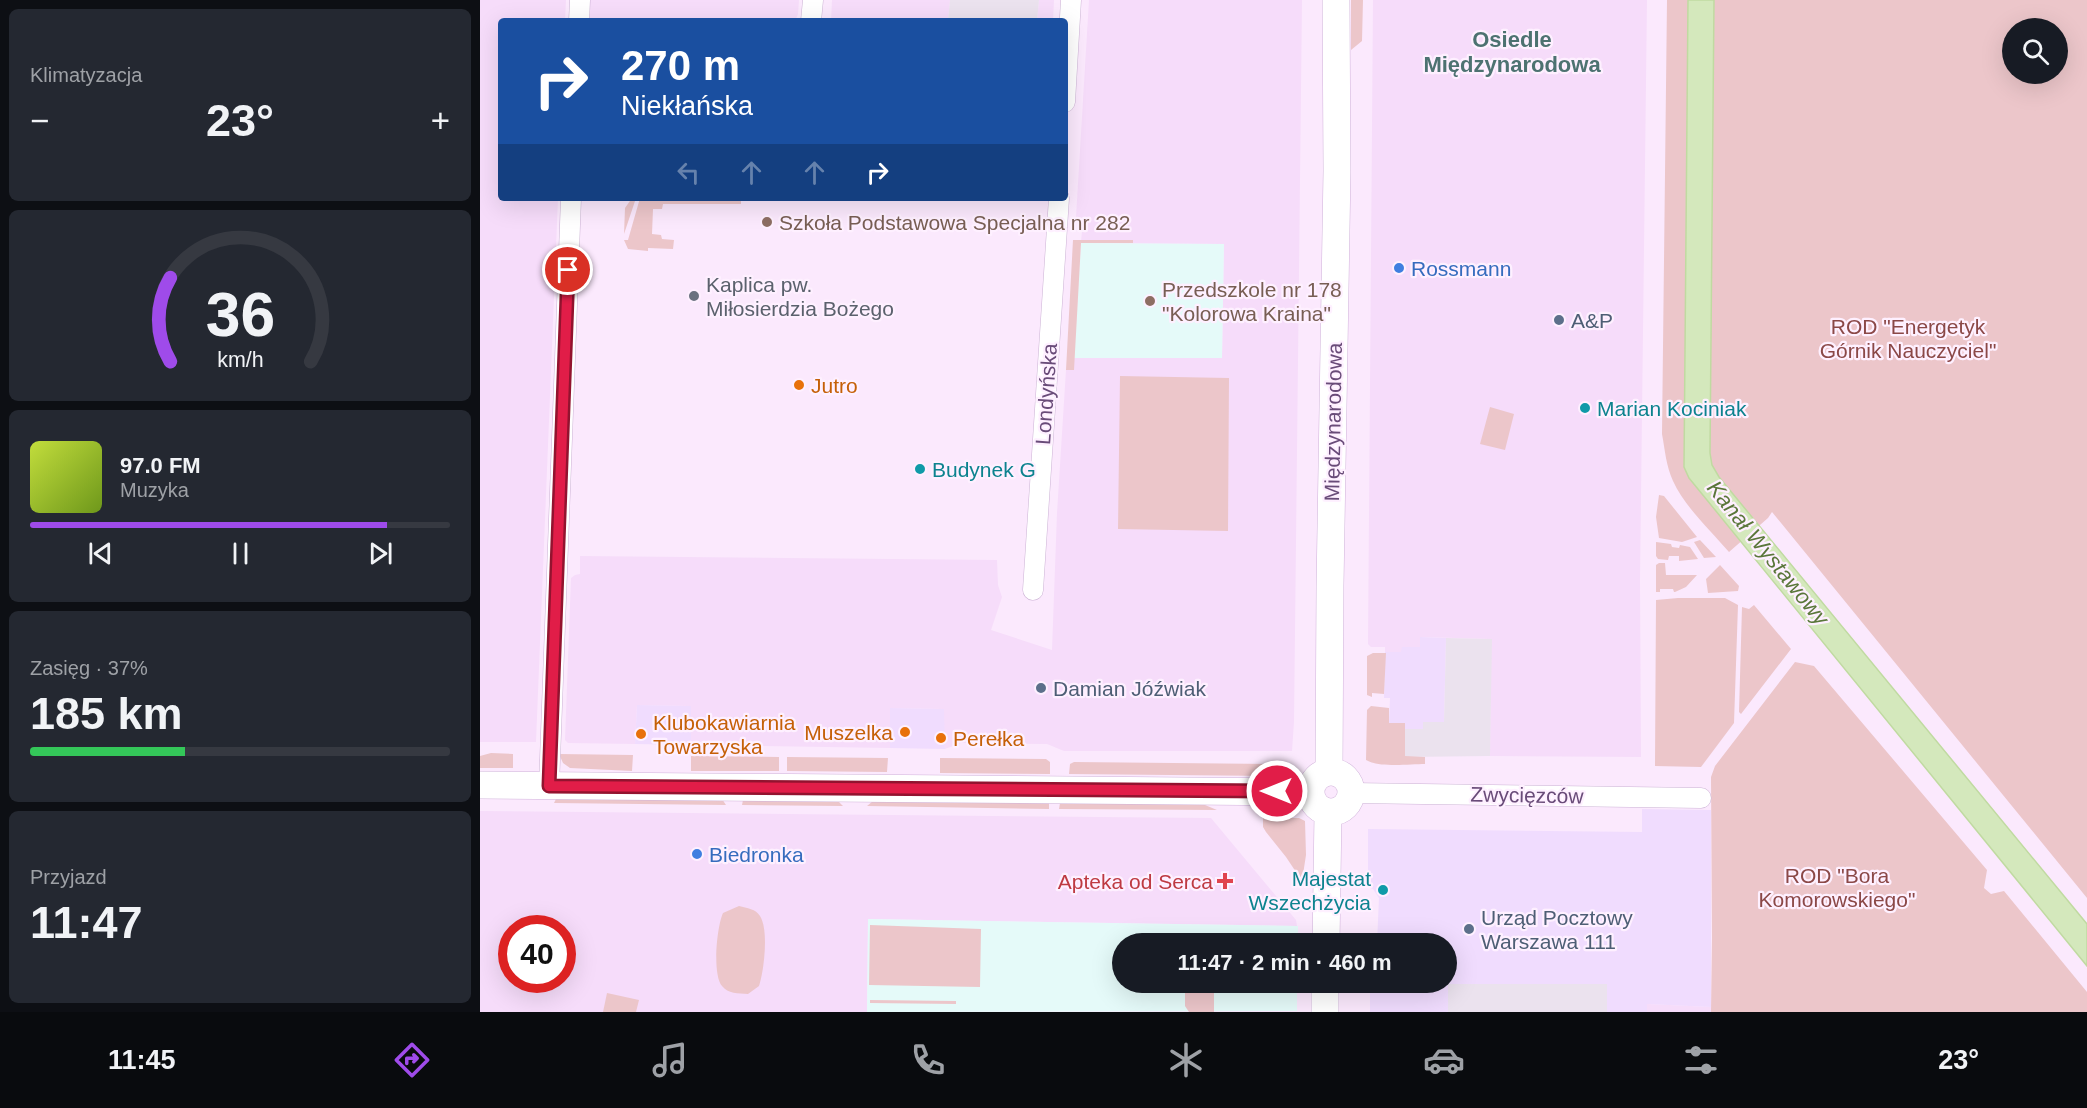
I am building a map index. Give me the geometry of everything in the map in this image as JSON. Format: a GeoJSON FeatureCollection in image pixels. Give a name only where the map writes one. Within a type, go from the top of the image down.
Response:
{"type":"FeatureCollection","features":[{"type":"Feature","properties":{"kind":"street"},"geometry":{"type":"LineString","coordinates":[[579,18],[580,0]]}},
{"type":"Feature","properties":{"kind":"street"},"geometry":{"type":"LineString","coordinates":[[811,18],[813,0]]}},
{"type":"Feature","properties":{"kind":"street"},"geometry":{"type":"LineString","coordinates":[[1068,34],[1071,0]]}},
{"type":"Feature","properties":{"kind":"street","name":"Międzynarodowa"},"geometry":{"type":"LineString","coordinates":[[1329,772],[1337,171],[1336,0]]}},
{"type":"Feature","properties":{"kind":"street"},"geometry":{"type":"LineString","coordinates":[[549,786],[571,201]]}},
{"type":"Feature","properties":{"kind":"street","name":"Londyńska"},"geometry":{"type":"LineString","coordinates":[[1033,590],[1059,201]]}},
{"type":"Feature","properties":{"kind":"street"},"geometry":{"type":"LineString","coordinates":[[1329,772],[1336,772],[1347,780],[1352,793],[1345,807],[1338,812],[1328,813],[1312,801],[1311,792],[1317,777],[1329,772]]}},
{"type":"Feature","properties":{"kind":"street"},"geometry":{"type":"LineString","coordinates":[[480,785],[1311,792]]}},
{"type":"Feature","properties":{"kind":"street","name":"Zwycięzców"},"geometry":{"type":"LineString","coordinates":[[1352,793],[1701,798]]}},
{"type":"Feature","properties":{"kind":"street"},"geometry":{"type":"LineString","coordinates":[[1326,933],[1328,813]]}},
{"type":"Feature","properties":{"kind":"street"},"geometry":{"type":"LineString","coordinates":[[1325,993],[1325,1012]]}},
{"type":"Feature","properties":{"kind":"shaded area"},"geometry":{"type":"Polygon","coordinates":[[[480,0],[566,0],[565,18],[498,18],[498,201],[558,201],[536,742],[480,742],[480,0]]]}},
{"type":"Feature","properties":{"kind":"shaded area"},"geometry":{"type":"Polygon","coordinates":[[[588,0],[799,0],[796,18],[589,18],[588,0]]]}},
{"type":"Feature","properties":{"kind":"shaded area"},"geometry":{"type":"Polygon","coordinates":[[[832,0],[950,0],[948,18],[831,18],[832,0]]]}},
{"type":"Feature","properties":{"kind":"shaded area"},"geometry":{"type":"Polygon","coordinates":[[[950,0],[1039,0],[1037,18],[948,18],[950,0]]]}},
{"type":"Feature","properties":{"kind":"shaded area"},"geometry":{"type":"Polygon","coordinates":[[[1039,0],[1054,0],[1053,18],[1037,18],[1039,0]]]}},
{"type":"Feature","properties":{"kind":"shaded area"},"geometry":{"type":"Polygon","coordinates":[[[1089,0],[1302,0],[1292,751],[1064,751],[1047,744],[961,743],[945,749],[943,709],[890,708],[890,748],[691,745],[691,706],[637,705],[635,744],[568,743],[565,740],[571,578],[580,574],[580,556],[997,560],[998,585],[1002,597],[991,630],[1052,650],[1057,513],[1066,370],[1074,370],[1074,358],[1222,357],[1224,244],[1081,243],[1083,218],[1076,217],[1089,0]]]}},
{"type":"Feature","properties":{"kind":"shaded area"},"geometry":{"type":"Polygon","coordinates":[[[1373,0],[1647,0],[1640,581],[1641,757],[1490,756],[1491,639],[1421,637],[1420,647],[1402,647],[1402,652],[1385,652],[1385,647],[1371,647],[1368,644],[1373,0]]]}},
{"type":"Feature","properties":{"kind":"shaded area","name":"Przedszkole nr 178 \"Kolorowa Kraina\""},"geometry":{"type":"Polygon","coordinates":[[[1081,243],[1224,244],[1222,358],[1074,358],[1081,243]]]}},
{"type":"Feature","properties":{"kind":"shaded area"},"geometry":{"type":"Polygon","coordinates":[[[1420,637],[1446,638],[1444,722],[1424,722],[1424,729],[1405,729],[1405,723],[1389,723],[1390,698],[1384,698],[1385,652],[1401,652],[1402,647],[1420,647],[1420,637]]]}},
{"type":"Feature","properties":{"kind":"shaded area"},"geometry":{"type":"Polygon","coordinates":[[[1446,638],[1492,639],[1490,756],[1405,757],[1405,729],[1423,729],[1423,722],[1444,722],[1446,638]]]}},
{"type":"Feature","properties":{"kind":"shaded area"},"geometry":{"type":"Polygon","coordinates":[[[637,705],[691,706],[691,745],[635,744],[637,705]]]}},
{"type":"Feature","properties":{"kind":"shaded area"},"geometry":{"type":"Polygon","coordinates":[[[890,708],[944,709],[945,749],[890,748],[890,708]]]}},
{"type":"Feature","properties":{"kind":"shaded area"},"geometry":{"type":"Polygon","coordinates":[[[1642,809],[1711,810],[1711,1007],[1647,1004],[1647,1012],[1607,1012],[1606,984],[1457,984],[1457,933],[1377,933],[1379,898],[1373,889],[1368,887],[1368,829],[1642,832],[1642,809]]]}},
{"type":"Feature","properties":{"kind":"shaded area"},"geometry":{"type":"Polygon","coordinates":[[[480,811],[1211,818],[1296,920],[1297,926],[868,919],[867,1012],[480,1012],[480,811]]]}},
{"type":"Feature","properties":{"kind":"shaded area"},"geometry":{"type":"Polygon","coordinates":[[[868,919],[1298,926],[1298,933],[1112,933],[1112,993],[1297,993],[1297,1011],[867,1012],[868,919]]]}},
{"type":"Feature","properties":{"kind":"shaded area"},"geometry":{"type":"Polygon","coordinates":[[[1457,984],[1607,984],[1607,1012],[1448,1012],[1448,993],[1457,993],[1457,984]]]}},
{"type":"Feature","properties":{"kind":"shaded area"},"geometry":{"type":"Polygon","coordinates":[[[1370,993],[1448,993],[1448,1012],[1370,1012],[1370,993]]]}},
{"type":"Feature","properties":{"kind":"shaded area"},"geometry":{"type":"Polygon","coordinates":[[[1647,1004],[1711,1007],[1711,1012],[1647,1012],[1647,1004]]]}},
{"type":"Feature","properties":{"kind":"green space"},"geometry":{"type":"Polygon","coordinates":[[[1351,0],[1363,0],[1362,41],[1351,50],[1351,0]]]}},
{"type":"Feature","properties":{"kind":"green space","name":"ROD \"Energetyk Górnik Nauczyciel\""},"geometry":{"type":"Polygon","coordinates":[[[1667,0],[2087,0],[2087,898],[1772,512],[1729,552],[1691,509],[1678,490],[1666,458],[1662,434],[1667,0]]]}},
{"type":"Feature","properties":{"kind":"green space"},"geometry":{"type":"Polygon","coordinates":[[[630,201],[635,201],[624,234],[625,208],[630,201]]]}},
{"type":"Feature","properties":{"kind":"green space"},"geometry":{"type":"Polygon","coordinates":[[[639,201],[741,201],[741,204],[663,204],[662,209],[653,209],[652,234],[661,235],[662,239],[674,240],[673,249],[648,248],[648,251],[628,249],[624,240],[628,240],[639,201]]]}},
{"type":"Feature","properties":{"kind":"green space"},"geometry":{"type":"Polygon","coordinates":[[[1073,240],[1133,240],[1133,243],[1081,243],[1074,370],[1066,370],[1073,240]]]}},
{"type":"Feature","properties":{"kind":"green space"},"geometry":{"type":"Polygon","coordinates":[[[1120,376],[1229,378],[1228,531],[1118,529],[1120,376]]]}},
{"type":"Feature","properties":{"kind":"green space"},"geometry":{"type":"Polygon","coordinates":[[[1490,407],[1514,414],[1505,450],[1480,444],[1490,407]]]}},
{"type":"Feature","properties":{"kind":"green space"},"geometry":{"type":"Polygon","coordinates":[[[1659,495],[1664,496],[1697,537],[1682,542],[1659,538],[1656,517],[1659,495]]]}},
{"type":"Feature","properties":{"kind":"green space"},"geometry":{"type":"Polygon","coordinates":[[[1700,540],[1716,557],[1704,558],[1694,542],[1700,540]]]}},
{"type":"Feature","properties":{"kind":"green space"},"geometry":{"type":"Polygon","coordinates":[[[1656,542],[1671,544],[1672,547],[1679,548],[1680,545],[1690,547],[1698,559],[1679,561],[1679,556],[1669,556],[1668,560],[1658,559],[1656,542]]]}},
{"type":"Feature","properties":{"kind":"green space"},"geometry":{"type":"Polygon","coordinates":[[[1665,563],[1666,575],[1697,575],[1686,587],[1675,592],[1673,589],[1660,589],[1660,592],[1656,592],[1656,565],[1665,563]]]}},
{"type":"Feature","properties":{"kind":"green space"},"geometry":{"type":"Polygon","coordinates":[[[1720,565],[1739,586],[1738,591],[1708,593],[1706,579],[1720,565]]]}},
{"type":"Feature","properties":{"kind":"green space"},"geometry":{"type":"Polygon","coordinates":[[[1725,598],[1738,605],[1734,723],[1701,767],[1655,766],[1656,600],[1725,598]]]}},
{"type":"Feature","properties":{"kind":"green space"},"geometry":{"type":"Polygon","coordinates":[[[1754,605],[1791,649],[1741,714],[1739,712],[1742,607],[1749,609],[1754,605]]]}},
{"type":"Feature","properties":{"kind":"green space"},"geometry":{"type":"Polygon","coordinates":[[[1373,653],[1386,653],[1384,694],[1372,693],[1372,697],[1367,695],[1367,656],[1373,653]]]}},
{"type":"Feature","properties":{"kind":"green space","name":"ROD \"Bora Komorowskiego\""},"geometry":{"type":"Polygon","coordinates":[[[1795,662],[1814,666],[1987,870],[1984,888],[1991,894],[2004,891],[2087,992],[2087,1012],[1711,1012],[1711,777],[1715,766],[1795,662]]]}},
{"type":"Feature","properties":{"kind":"green space"},"geometry":{"type":"Polygon","coordinates":[[[1371,706],[1389,708],[1389,723],[1405,723],[1405,756],[1425,757],[1425,764],[1386,765],[1366,760],[1367,710],[1371,706]]]}},
{"type":"Feature","properties":{"kind":"green space"},"geometry":{"type":"Polygon","coordinates":[[[491,753],[513,754],[513,768],[480,768],[480,756],[491,753]]]}},
{"type":"Feature","properties":{"kind":"green space"},"geometry":{"type":"Polygon","coordinates":[[[559,754],[633,755],[632,771],[570,768],[563,763],[559,754]]]}},
{"type":"Feature","properties":{"kind":"green space"},"geometry":{"type":"Polygon","coordinates":[[[691,756],[779,757],[779,771],[691,771],[691,756]]]}},
{"type":"Feature","properties":{"kind":"green space"},"geometry":{"type":"Polygon","coordinates":[[[787,757],[888,758],[887,772],[787,771],[787,757]]]}},
{"type":"Feature","properties":{"kind":"green space"},"geometry":{"type":"Polygon","coordinates":[[[940,758],[1046,759],[1050,762],[1050,774],[940,773],[940,758]]]}},
{"type":"Feature","properties":{"kind":"green space"},"geometry":{"type":"Polygon","coordinates":[[[1074,762],[1273,764],[1272,776],[1069,774],[1070,764],[1074,762]]]}},
{"type":"Feature","properties":{"kind":"green space"},"geometry":{"type":"Polygon","coordinates":[[[556,799],[722,799],[726,805],[554,803],[556,799]]]}},
{"type":"Feature","properties":{"kind":"green space"},"geometry":{"type":"Polygon","coordinates":[[[743,800],[837,800],[843,806],[742,805],[743,800]]]}},
{"type":"Feature","properties":{"kind":"green space"},"geometry":{"type":"Polygon","coordinates":[[[873,801],[1049,803],[1049,809],[867,806],[873,801]]]}},
{"type":"Feature","properties":{"kind":"green space"},"geometry":{"type":"Polygon","coordinates":[[[1060,803],[1191,804],[1205,805],[1217,810],[1059,809],[1060,803]]]}},
{"type":"Feature","properties":{"kind":"green space"},"geometry":{"type":"Polygon","coordinates":[[[1263,818],[1299,818],[1305,821],[1306,855],[1302,881],[1266,832],[1263,827],[1263,818]]]}},
{"type":"Feature","properties":{"kind":"green space"},"geometry":{"type":"Polygon","coordinates":[[[739,906],[751,909],[760,916],[764,931],[765,951],[761,979],[759,986],[748,994],[733,993],[724,989],[717,971],[717,939],[723,913],[739,906]]]}},
{"type":"Feature","properties":{"kind":"green space"},"geometry":{"type":"Polygon","coordinates":[[[870,925],[981,929],[980,987],[869,985],[870,925]]]}},
{"type":"Feature","properties":{"kind":"green space"},"geometry":{"type":"Polygon","coordinates":[[[607,993],[639,1000],[636,1012],[603,1012],[607,993]]]}},
{"type":"Feature","properties":{"kind":"green space"},"geometry":{"type":"Polygon","coordinates":[[[1185,993],[1214,993],[1214,1012],[1189,1012],[1185,1006],[1185,993]]]}},
{"type":"Feature","properties":{"kind":"green space"},"geometry":{"type":"Polygon","coordinates":[[[870,1000],[956,1001],[956,1004],[870,1003],[870,1000]]]}},
{"type":"Feature","properties":{"kind":"water","name":"Kanał Wystawowy"},"geometry":{"type":"Polygon","coordinates":[[[1688,0],[1714,0],[1710,453],[1712,465],[1719,477],[2087,924],[2087,966],[1689,478],[1684,467],[1688,0]]]}},
{"type":"Feature","properties":{"kind":"place","name":"Szkoła Podstawowa Specjalna nr 282"},"geometry":{"type":"Point","coordinates":[767,222]}},
{"type":"Feature","properties":{"kind":"place","name":"Rossmann"},"geometry":{"type":"Point","coordinates":[1399,268]}},
{"type":"Feature","properties":{"kind":"place","name":"Kaplica pw. Miłosierdzia Bożego"},"geometry":{"type":"Point","coordinates":[694,296]}},
{"type":"Feature","properties":{"kind":"place","name":"Przedszkole nr 178 \"Kolorowa Kraina\""},"geometry":{"type":"Point","coordinates":[1150,301]}},
{"type":"Feature","properties":{"kind":"place","name":"A&P"},"geometry":{"type":"Point","coordinates":[1559,320]}},
{"type":"Feature","properties":{"kind":"place","name":"Jutro"},"geometry":{"type":"Point","coordinates":[799,385]}},
{"type":"Feature","properties":{"kind":"place","name":"Marian Kociniak"},"geometry":{"type":"Point","coordinates":[1585,408]}},
{"type":"Feature","properties":{"kind":"place","name":"Budynek G"},"geometry":{"type":"Point","coordinates":[920,469]}},
{"type":"Feature","properties":{"kind":"place","name":"Damian Jóźwiak"},"geometry":{"type":"Point","coordinates":[1041,688]}},
{"type":"Feature","properties":{"kind":"place","name":"Muszelka"},"geometry":{"type":"Point","coordinates":[905,732]}},
{"type":"Feature","properties":{"kind":"place","name":"Klubokawiarnia Towarzyska"},"geometry":{"type":"Point","coordinates":[641,734]}},
{"type":"Feature","properties":{"kind":"place","name":"Perełka"},"geometry":{"type":"Point","coordinates":[941,738]}},
{"type":"Feature","properties":{"kind":"place","name":"Biedronka"},"geometry":{"type":"Point","coordinates":[697,854]}},
{"type":"Feature","properties":{"kind":"place","name":"Apteka od Serca"},"geometry":{"type":"Point","coordinates":[1225,881]}},
{"type":"Feature","properties":{"kind":"place","name":"Majestat Wszechżycia"},"geometry":{"type":"Point","coordinates":[1383,890]}},
{"type":"Feature","properties":{"kind":"place","name":"Urząd Pocztowy Warszawa 111"},"geometry":{"type":"Point","coordinates":[1469,929]}},
{"type":"Feature","properties":{"kind":"district","name":"Osiedle Międzynarodowa"},"geometry":{"type":"Point","coordinates":[1512,52]}},
{"type":"Feature","properties":{"kind":"route"},"geometry":{"type":"LineString","coordinates":[[568,270],[549,786],[1277,791]]}}]}
